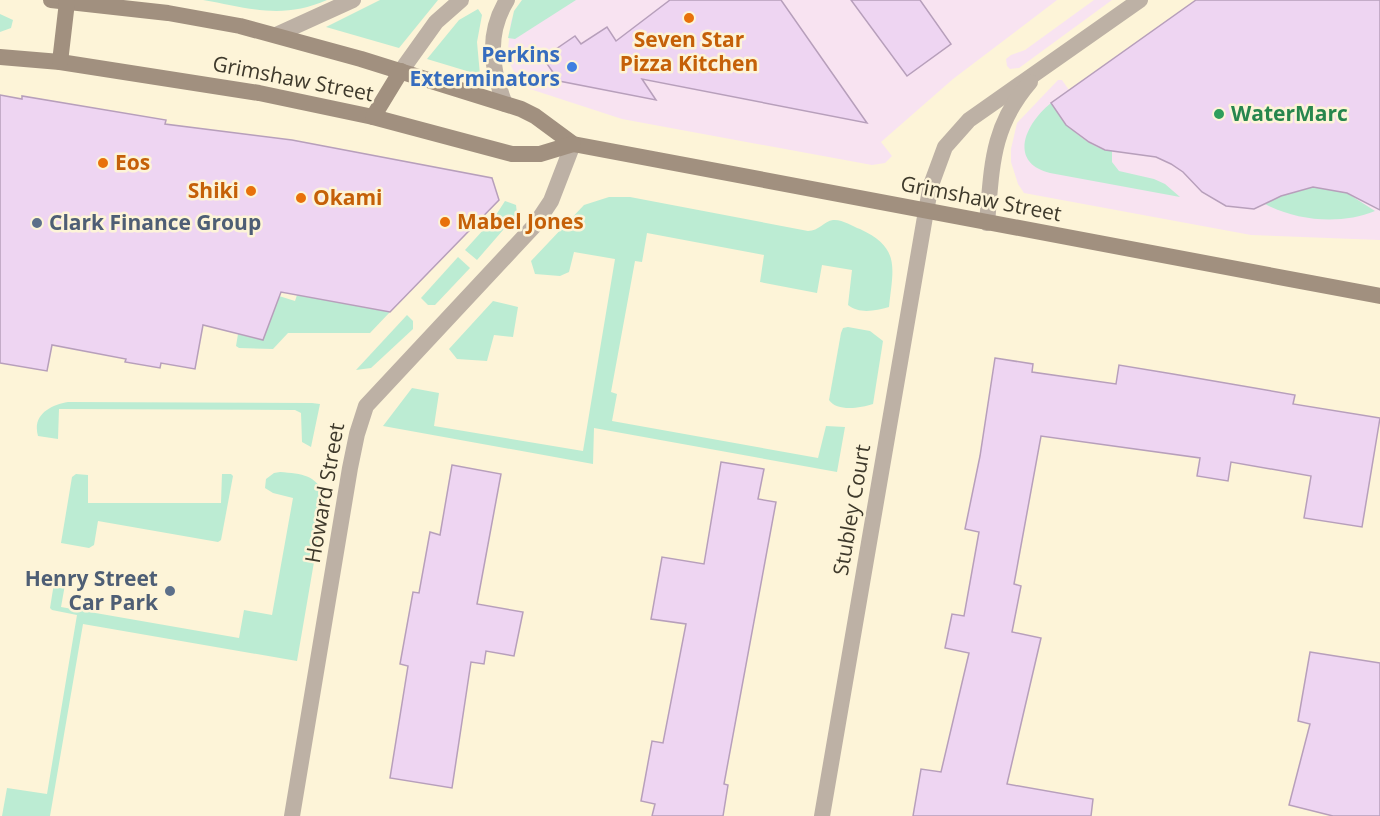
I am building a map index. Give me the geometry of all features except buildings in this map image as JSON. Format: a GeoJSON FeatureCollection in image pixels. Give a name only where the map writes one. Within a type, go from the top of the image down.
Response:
{"type":"FeatureCollection","features":[{"type":"Feature","properties":{"kind":"main road","name":"Grimshaw Street"},"geometry":{"type":"LineString","coordinates":[[61,1],[168,13],[276,35],[505,104],[535,116],[573,144],[1380,296]]}},
{"type":"Feature","properties":{"kind":"main road"},"geometry":{"type":"LineString","coordinates":[[60,62],[61,1]]}},
{"type":"Feature","properties":{"kind":"main road","name":"Grimshaw Street"},"geometry":{"type":"LineString","coordinates":[[0,57],[60,62],[259,93],[373,117],[512,154],[540,154],[573,144]]}},
{"type":"Feature","properties":{"kind":"main road"},"geometry":{"type":"LineString","coordinates":[[373,117],[401,71]]}},
{"type":"Feature","properties":{"kind":"street"},"geometry":{"type":"LineString","coordinates":[[276,35],[353,0]]}},
{"type":"Feature","properties":{"kind":"street"},"geometry":{"type":"LineString","coordinates":[[401,71],[436,22],[461,0]]}},
{"type":"Feature","properties":{"kind":"street"},"geometry":{"type":"LineString","coordinates":[[505,104],[495,76],[492,57],[496,25],[507,0]]}},
{"type":"Feature","properties":{"kind":"street"},"geometry":{"type":"LineString","coordinates":[[987,223],[992,164],[999,130],[1014,102],[1036,75],[1140,0]]}},
{"type":"Feature","properties":{"kind":"street","name":"Stubley Court"},"geometry":{"type":"LineString","coordinates":[[822,816],[926,211],[939,160],[954,134],[985,106],[1036,75]]}},
{"type":"Feature","properties":{"kind":"street","name":"Howard Street"},"geometry":{"type":"LineString","coordinates":[[292,816],[350,468],[361,419],[378,392],[417,354],[535,225],[551,201],[573,144]]}},
{"type":"Feature","properties":{"kind":"shaded area"},"geometry":{"type":"Polygon","coordinates":[[[522,0],[1057,0],[953,79],[881,142],[892,156],[885,163],[872,165],[622,119],[530,89],[519,82],[507,58],[511,21],[522,0]]]}},
{"type":"Feature","properties":{"kind":"shaded area"},"geometry":{"type":"Polygon","coordinates":[[[1094,0],[1112,0],[1019,68],[1010,69],[1007,66],[1006,59],[1011,55],[1025,50],[1094,0]]]}},
{"type":"Feature","properties":{"kind":"shaded area","name":"WaterMarc"},"geometry":{"type":"Polygon","coordinates":[[[1380,0],[1380,240],[1251,235],[1024,193],[1018,184],[1011,162],[1011,149],[1017,123],[1058,80],[1062,80],[1069,90],[1380,0]]]}},
{"type":"Feature","properties":{"kind":"green space"},"geometry":{"type":"Polygon","coordinates":[[[203,0],[327,0],[295,10],[280,11],[251,9],[203,0]]]}},
{"type":"Feature","properties":{"kind":"green space"},"geometry":{"type":"Polygon","coordinates":[[[380,0],[438,0],[399,48],[326,27],[380,0]]]}},
{"type":"Feature","properties":{"kind":"green space"},"geometry":{"type":"Polygon","coordinates":[[[522,0],[576,0],[515,39],[508,38],[514,11],[522,0]]]}},
{"type":"Feature","properties":{"kind":"green space"},"geometry":{"type":"Polygon","coordinates":[[[478,9],[482,15],[477,42],[480,75],[427,59],[459,20],[478,9]]]}},
{"type":"Feature","properties":{"kind":"green space"},"geometry":{"type":"Polygon","coordinates":[[[0,14],[13,20],[11,28],[0,32],[0,14]]]}},
{"type":"Feature","properties":{"kind":"green space"},"geometry":{"type":"Polygon","coordinates":[[[1051,103],[1084,140],[1112,151],[1112,162],[1119,171],[1154,179],[1165,184],[1180,197],[1050,173],[1037,168],[1028,160],[1025,141],[1034,121],[1051,103]]]}},
{"type":"Feature","properties":{"kind":"green space"},"geometry":{"type":"Polygon","coordinates":[[[1313,187],[1347,193],[1375,211],[1348,218],[1319,219],[1291,214],[1265,204],[1281,196],[1313,187]]]}},
{"type":"Feature","properties":{"kind":"green space"},"geometry":{"type":"Polygon","coordinates":[[[609,197],[630,197],[808,231],[833,220],[840,221],[873,236],[882,244],[891,260],[892,281],[889,307],[862,311],[848,305],[852,270],[822,265],[817,293],[760,282],[764,255],[647,233],[642,262],[635,261],[611,392],[617,394],[612,421],[818,458],[826,426],[845,427],[837,472],[594,428],[593,464],[383,426],[412,388],[439,393],[434,426],[583,451],[615,259],[574,252],[569,272],[560,276],[535,274],[531,261],[584,205],[609,197]]]}},
{"type":"Feature","properties":{"kind":"green space"},"geometry":{"type":"Polygon","coordinates":[[[505,201],[516,205],[517,214],[477,260],[465,250],[494,218],[505,201]]]}},
{"type":"Feature","properties":{"kind":"green space"},"geometry":{"type":"Polygon","coordinates":[[[458,257],[470,268],[435,305],[428,305],[421,298],[458,257]]]}},
{"type":"Feature","properties":{"kind":"green space"},"geometry":{"type":"Polygon","coordinates":[[[297,295],[390,312],[370,333],[288,333],[273,349],[236,346],[238,334],[263,340],[279,296],[295,301],[297,295]]]}},
{"type":"Feature","properties":{"kind":"green space"},"geometry":{"type":"Polygon","coordinates":[[[493,301],[518,307],[513,337],[494,335],[487,361],[457,359],[449,349],[493,301]]]}},
{"type":"Feature","properties":{"kind":"green space"},"geometry":{"type":"Polygon","coordinates":[[[407,315],[413,321],[413,329],[371,368],[356,370],[407,315]]]}},
{"type":"Feature","properties":{"kind":"green space"},"geometry":{"type":"Polygon","coordinates":[[[843,328],[870,331],[883,341],[873,404],[862,407],[843,408],[829,400],[841,333],[843,328]]]}},
{"type":"Feature","properties":{"kind":"green space"},"geometry":{"type":"Polygon","coordinates":[[[68,402],[320,404],[311,447],[302,442],[301,413],[295,410],[59,409],[58,439],[38,436],[38,422],[44,412],[68,402]]]}},
{"type":"Feature","properties":{"kind":"green space"},"geometry":{"type":"Polygon","coordinates":[[[280,472],[308,477],[318,484],[325,498],[297,661],[83,624],[50,816],[2,816],[7,788],[47,794],[77,615],[50,608],[55,577],[66,579],[61,607],[239,638],[244,610],[272,615],[293,498],[273,493],[265,488],[266,479],[280,472]]]}},
{"type":"Feature","properties":{"kind":"green space"},"geometry":{"type":"Polygon","coordinates":[[[76,474],[88,475],[88,503],[221,503],[222,474],[231,474],[233,476],[221,540],[218,542],[98,521],[94,545],[89,548],[61,543],[72,477],[76,474]]]}},
{"type":"Feature","properties":{"kind":"place","name":"Seven Star Pizza Kitchen"},"geometry":{"type":"Point","coordinates":[689,18]}},
{"type":"Feature","properties":{"kind":"place","name":"Perkins Exterminators"},"geometry":{"type":"Point","coordinates":[572,67]}},
{"type":"Feature","properties":{"kind":"place","name":"WaterMarc"},"geometry":{"type":"Point","coordinates":[1219,114]}},
{"type":"Feature","properties":{"kind":"place","name":"Eos"},"geometry":{"type":"Point","coordinates":[103,163]}},
{"type":"Feature","properties":{"kind":"place","name":"Shiki"},"geometry":{"type":"Point","coordinates":[251,191]}},
{"type":"Feature","properties":{"kind":"place","name":"Okami"},"geometry":{"type":"Point","coordinates":[301,198]}},
{"type":"Feature","properties":{"kind":"place","name":"Mabel Jones"},"geometry":{"type":"Point","coordinates":[445,222]}},
{"type":"Feature","properties":{"kind":"place","name":"Clark Finance Group"},"geometry":{"type":"Point","coordinates":[37,223]}},
{"type":"Feature","properties":{"kind":"place","name":"Henry Street Car Park"},"geometry":{"type":"Point","coordinates":[170,591]}}]}
